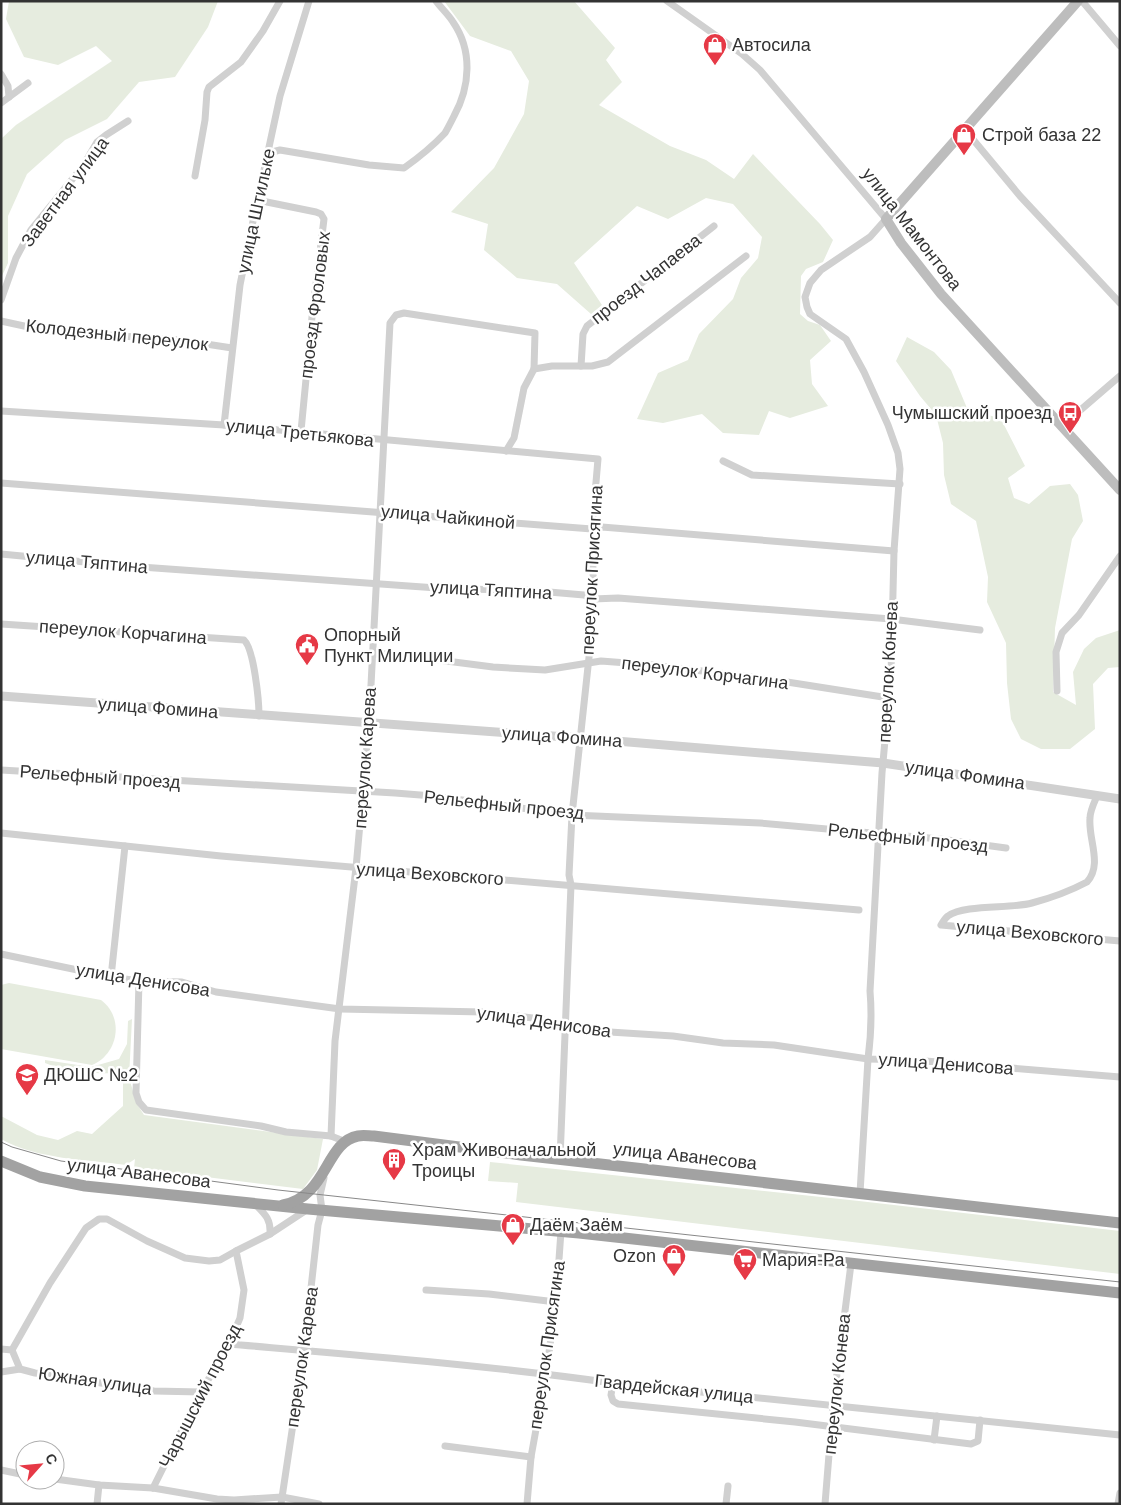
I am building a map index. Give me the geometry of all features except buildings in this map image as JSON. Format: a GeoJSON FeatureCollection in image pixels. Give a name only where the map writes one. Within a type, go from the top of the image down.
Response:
{"type":"FeatureCollection","features":[{"type":"Feature","properties":{"kind":"highway","name":"улица Аванесова"},"geometry":{"type":"LineString","coordinates":[[276,1206],[290,1203],[308,1193],[317,1184],[335,1153],[346,1142],[358,1136],[374,1136],[1120,1223]]}},
{"type":"Feature","properties":{"kind":"highway","name":"улица Аванесова"},"geometry":{"type":"LineString","coordinates":[[1,1161],[27,1173],[61,1182],[255,1204],[561,1231],[1120,1293]]}},
{"type":"Feature","properties":{"kind":"main road"},"geometry":{"type":"LineString","coordinates":[[886,219],[966,131],[1078,1]]}},
{"type":"Feature","properties":{"kind":"main road","name":"улица Мамонтова"},"geometry":{"type":"LineString","coordinates":[[886,219],[901,243],[941,294],[1001,362],[1120,490]]}},
{"type":"Feature","properties":{"kind":"street"},"geometry":{"type":"LineString","coordinates":[[195,176],[205,120],[208,87],[241,62],[263,31],[280,1]]}},
{"type":"Feature","properties":{"kind":"street","name":"улица Штильке"},"geometry":{"type":"LineString","coordinates":[[224,425],[240,285],[257,200],[280,96],[309,1]]}},
{"type":"Feature","properties":{"kind":"street"},"geometry":{"type":"LineString","coordinates":[[268,152],[280,150],[369,165],[404,168],[445,132],[461,103],[466,88],[468,71],[462,39],[453,22],[436,1]]}},
{"type":"Feature","properties":{"kind":"street","name":"улица Мамонтова"},"geometry":{"type":"LineString","coordinates":[[667,1],[742,54],[760,70],[886,219]]}},
{"type":"Feature","properties":{"kind":"street"},"geometry":{"type":"LineString","coordinates":[[1082,1],[1120,46]]}},
{"type":"Feature","properties":{"kind":"street"},"geometry":{"type":"LineString","coordinates":[[1,74],[8,86],[9,97]]}},
{"type":"Feature","properties":{"kind":"street"},"geometry":{"type":"LineString","coordinates":[[1,104],[28,83]]}},
{"type":"Feature","properties":{"kind":"street","name":"Заветная улица"},"geometry":{"type":"LineString","coordinates":[[1,300],[16,258],[31,230],[83,166],[97,142],[128,121]]}},
{"type":"Feature","properties":{"kind":"street"},"geometry":{"type":"LineString","coordinates":[[966,131],[1020,196],[1120,303]]}},
{"type":"Feature","properties":{"kind":"street","name":"проезд Фроловых"},"geometry":{"type":"LineString","coordinates":[[257,200],[316,212],[321,214],[324,219],[301,431]]}},
{"type":"Feature","properties":{"kind":"street","name":"переулок Конева"},"geometry":{"type":"LineString","coordinates":[[860,1193],[868,1059],[871,1041],[872,1015],[870,991],[883,763],[891,675],[894,551],[900,484],[898,453],[894,440],[864,372],[846,339],[810,314],[805,297],[810,283],[821,270],[870,237],[886,219]]}},
{"type":"Feature","properties":{"kind":"street","name":"проезд Чапаева"},"geometry":{"type":"LineString","coordinates":[[581,366],[583,334],[587,326],[714,226]]}},
{"type":"Feature","properties":{"kind":"street"},"geometry":{"type":"LineString","coordinates":[[506,451],[514,438],[524,388],[534,369],[552,366],[602,365],[608,362],[746,256]]}},
{"type":"Feature","properties":{"kind":"street","name":"переулок Карева"},"geometry":{"type":"LineString","coordinates":[[331,1136],[335,1041],[356,868],[369,723],[390,323],[396,315],[404,313],[535,333],[534,369]]}},
{"type":"Feature","properties":{"kind":"street","name":"Колодезный переулок"},"geometry":{"type":"LineString","coordinates":[[1,321],[47,331],[180,340],[232,348]]}},
{"type":"Feature","properties":{"kind":"street"},"geometry":{"type":"LineString","coordinates":[[1062,426],[1120,376]]}},
{"type":"Feature","properties":{"kind":"street","name":"улица Третьякова"},"geometry":{"type":"LineString","coordinates":[[1,410],[301,431],[383,441],[598,460]]}},
{"type":"Feature","properties":{"kind":"street","name":"переулок Присягина"},"geometry":{"type":"LineString","coordinates":[[560,1159],[572,815],[594,611],[592,529],[598,460]]}},
{"type":"Feature","properties":{"kind":"street"},"geometry":{"type":"LineString","coordinates":[[723,461],[752,475],[900,484]]}},
{"type":"Feature","properties":{"kind":"street","name":"улица Чайкиной"},"geometry":{"type":"LineString","coordinates":[[1,483],[592,529],[602,527],[894,551]]}},
{"type":"Feature","properties":{"kind":"street","name":"улица Тяптина"},"geometry":{"type":"LineString","coordinates":[[1,554],[127,566],[376,584],[451,589],[526,590],[584,595],[593,599],[618,598],[891,619],[980,630]]}},
{"type":"Feature","properties":{"kind":"street"},"geometry":{"type":"LineString","coordinates":[[1057,691],[1056,652],[1062,633],[1079,615],[1120,556]]}},
{"type":"Feature","properties":{"kind":"street","name":"переулок Корчагина"},"geometry":{"type":"LineString","coordinates":[[1,624],[244,640],[249,644],[256,678],[259,716]]}},
{"type":"Feature","properties":{"kind":"street","name":"переулок Корчагина"},"geometry":{"type":"LineString","coordinates":[[372,654],[392,654],[493,668],[545,670],[601,661],[768,679],[889,698]]}},
{"type":"Feature","properties":{"kind":"street","name":"улица Фомина"},"geometry":{"type":"LineString","coordinates":[[1,696],[580,738],[883,763],[1120,799]]}},
{"type":"Feature","properties":{"kind":"street","name":"Рельефный проезд"},"geometry":{"type":"LineString","coordinates":[[1,770],[188,782],[364,790],[433,796],[572,815],[760,824],[879,833],[1006,848]]}},
{"type":"Feature","properties":{"kind":"street","name":"улица Веховского"},"geometry":{"type":"LineString","coordinates":[[1097,796],[1090,816],[1095,866],[1088,882],[1032,903],[1011,907],[955,912],[946,917],[941,925],[1120,941]]}},
{"type":"Feature","properties":{"kind":"street","name":"улица Веховского"},"geometry":{"type":"LineString","coordinates":[[1,833],[356,868],[859,910]]}},
{"type":"Feature","properties":{"kind":"street"},"geometry":{"type":"LineString","coordinates":[[111,977],[124,846]]}},
{"type":"Feature","properties":{"kind":"street","name":"улица Денисова"},"geometry":{"type":"LineString","coordinates":[[1,954],[111,977],[139,981],[182,982],[216,992],[340,1009],[483,1012],[541,1019],[565,1028],[673,1036],[723,1043],[774,1045],[868,1059],[913,1060],[1120,1077]]}},
{"type":"Feature","properties":{"kind":"street"},"geometry":{"type":"LineString","coordinates":[[139,981],[136,1093],[138,1102],[146,1110],[261,1126],[286,1132],[331,1136],[346,1142]]}},
{"type":"Feature","properties":{"kind":"street","name":"переулок Карева"},"geometry":{"type":"LineString","coordinates":[[281,1501],[304,1351],[318,1225],[322,1210],[320,1195],[327,1166]]}},
{"type":"Feature","properties":{"kind":"street"},"geometry":{"type":"LineString","coordinates":[[255,1204],[267,1215],[270,1224],[270,1234]]}},
{"type":"Feature","properties":{"kind":"street"},"geometry":{"type":"LineString","coordinates":[[1,1349],[12,1350],[50,1283],[86,1228],[99,1219],[103,1218],[185,1258],[220,1260],[270,1234],[308,1209]]}},
{"type":"Feature","properties":{"kind":"street","name":"переулок Присягина"},"geometry":{"type":"LineString","coordinates":[[527,1504],[531,1457],[546,1374],[556,1302],[561,1231]]}},
{"type":"Feature","properties":{"kind":"street","name":"Чарышский проезд"},"geometry":{"type":"LineString","coordinates":[[153,1488],[201,1392],[229,1344],[240,1318],[244,1290],[236,1251]]}},
{"type":"Feature","properties":{"kind":"street","name":"переулок Конева"},"geometry":{"type":"LineString","coordinates":[[825,1504],[833,1405],[851,1264]]}},
{"type":"Feature","properties":{"kind":"street"},"geometry":{"type":"LineString","coordinates":[[426,1290],[489,1294],[556,1302]]}},
{"type":"Feature","properties":{"kind":"street","name":"Гвардейская улица"},"geometry":{"type":"LineString","coordinates":[[229,1344],[546,1374],[613,1383],[1120,1435]]}},
{"type":"Feature","properties":{"kind":"street","name":"Южная улица"},"geometry":{"type":"LineString","coordinates":[[12,1350],[20,1369],[34,1373],[154,1391],[201,1392]]}},
{"type":"Feature","properties":{"kind":"street"},"geometry":{"type":"LineString","coordinates":[[1,1372],[20,1369]]}},
{"type":"Feature","properties":{"kind":"street"},"geometry":{"type":"LineString","coordinates":[[613,1383],[613,1401],[618,1404],[831,1426],[934,1440],[975,1444],[978,1441],[980,1420]]}},
{"type":"Feature","properties":{"kind":"street"},"geometry":{"type":"LineString","coordinates":[[934,1440],[937,1416]]}},
{"type":"Feature","properties":{"kind":"street"},"geometry":{"type":"LineString","coordinates":[[445,1446],[531,1457]]}},
{"type":"Feature","properties":{"kind":"street"},"geometry":{"type":"LineString","coordinates":[[1,1470],[15,1473]]}},
{"type":"Feature","properties":{"kind":"street"},"geometry":{"type":"LineString","coordinates":[[65,1480],[99,1485],[153,1488],[234,1500],[319,1504]]}},
{"type":"Feature","properties":{"kind":"street"},"geometry":{"type":"LineString","coordinates":[[96,1504],[99,1485]]}},
{"type":"Feature","properties":{"kind":"street"},"geometry":{"type":"LineString","coordinates":[[726,1504],[728,1486]]}},
{"type":"Feature","properties":{"kind":"street"},"geometry":{"type":"LineString","coordinates":[[1118,1504],[1120,1494]]}},
{"type":"Feature","properties":{"kind":"shaded area"},"geometry":{"type":"Polygon","coordinates":[[[9,1],[218,1],[208,27],[175,77],[139,82],[107,119],[65,140],[27,174],[8,216],[8,263],[1,278],[1,139],[16,125],[112,61],[96,46],[58,65],[24,57],[6,19],[9,1]]]}},
{"type":"Feature","properties":{"kind":"shaded area"},"geometry":{"type":"Polygon","coordinates":[[[444,1],[574,1],[615,48],[606,60],[622,82],[599,105],[670,146],[706,160],[734,179],[753,154],[820,224],[833,240],[823,262],[806,269],[801,276],[800,314],[808,321],[820,325],[831,341],[810,360],[812,384],[828,406],[790,418],[769,411],[759,435],[723,433],[702,414],[663,423],[637,419],[658,373],[688,360],[699,334],[733,299],[741,278],[758,258],[762,237],[733,204],[706,198],[668,219],[637,206],[574,263],[602,305],[591,314],[557,284],[517,278],[484,250],[488,224],[451,212],[494,168],[524,114],[529,81],[511,51],[470,36],[444,1]]]}},
{"type":"Feature","properties":{"kind":"shaded area"},"geometry":{"type":"Polygon","coordinates":[[[907,337],[934,352],[951,370],[967,408],[1001,419],[1025,466],[1008,478],[1014,498],[1029,504],[1050,486],[1070,484],[1078,495],[1083,521],[1072,539],[1055,628],[1053,692],[1076,705],[1073,672],[1084,649],[1096,638],[1120,630],[1120,667],[1108,668],[1093,684],[1095,729],[1070,749],[1041,749],[1021,739],[1011,719],[1007,683],[1006,643],[987,602],[988,577],[976,521],[951,504],[944,475],[943,443],[936,415],[920,396],[896,361],[907,337]]]}},
{"type":"Feature","properties":{"kind":"shaded area"},"geometry":{"type":"Polygon","coordinates":[[[9,983],[101,1000],[109,1008],[116,1026],[113,1044],[108,1053],[92,1065],[1,1049],[1,985],[9,983]]]}},
{"type":"Feature","properties":{"kind":"shaded area"},"geometry":{"type":"Polygon","coordinates":[[[132,1019],[129,1078],[137,1104],[144,1115],[323,1139],[317,1170],[303,1189],[134,1168],[135,1159],[126,1165],[62,1158],[31,1151],[1,1139],[1,1116],[37,1135],[58,1140],[77,1131],[92,1134],[123,1106],[123,1073],[73,1071],[45,1063],[45,1060],[91,1067],[119,1059],[127,1044],[128,1021],[132,1019]]]}},
{"type":"Feature","properties":{"kind":"shaded area"},"geometry":{"type":"Polygon","coordinates":[[[490,1162],[1120,1231],[1120,1274],[516,1202],[518,1183],[488,1181],[490,1162]]]}},
{"type":"Feature","properties":{"kind":"tram line"},"geometry":{"type":"LineString","coordinates":[[1,1142],[61,1161],[278,1190],[1120,1282]]}},
{"type":"Feature","properties":{"kind":"place","name":"Автосила"},"geometry":{"type":"Point","coordinates":[715,66]}},
{"type":"Feature","properties":{"kind":"place","name":"Строй база 22"},"geometry":{"type":"Point","coordinates":[964,156]}},
{"type":"Feature","properties":{"kind":"place","name":"Чумышский проезд"},"geometry":{"type":"Point","coordinates":[1070,434]}},
{"type":"Feature","properties":{"kind":"place","name":"Опорный Пункт Милиции"},"geometry":{"type":"Point","coordinates":[307,666]}},
{"type":"Feature","properties":{"kind":"place","name":"ДЮШС №2"},"geometry":{"type":"Point","coordinates":[27,1096]}},
{"type":"Feature","properties":{"kind":"place","name":"Храм Живоначальной Троицы"},"geometry":{"type":"Point","coordinates":[394,1181]}},
{"type":"Feature","properties":{"kind":"place","name":"Даём Заём"},"geometry":{"type":"Point","coordinates":[513,1246]}},
{"type":"Feature","properties":{"kind":"place","name":"Ozon"},"geometry":{"type":"Point","coordinates":[674,1277]}},
{"type":"Feature","properties":{"kind":"place","name":"Мария-Ра"},"geometry":{"type":"Point","coordinates":[745,1281]}}]}
